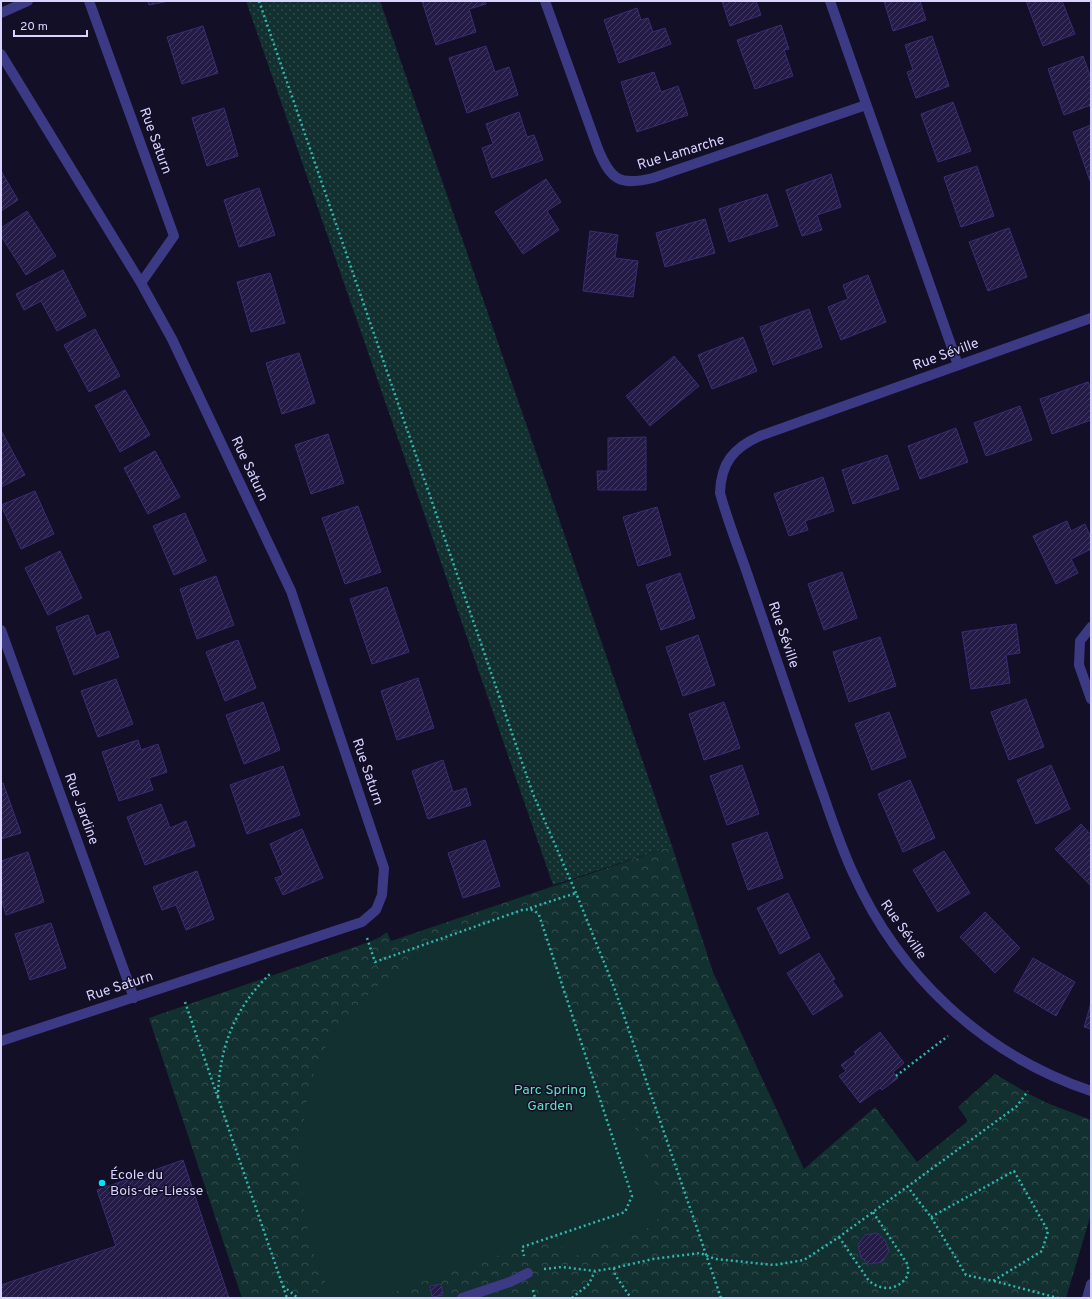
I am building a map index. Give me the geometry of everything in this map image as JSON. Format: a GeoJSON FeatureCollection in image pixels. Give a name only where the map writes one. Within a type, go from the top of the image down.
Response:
{"type":"FeatureCollection","features":[{"type":"Feature","properties":{"kind":"street"},"geometry":{"type":"LineString","coordinates":[[1,13],[28,1]]}},
{"type":"Feature","properties":{"kind":"street","name":"Rue Saturn"},"geometry":{"type":"LineString","coordinates":[[90,1],[174,236],[141,284]]}},
{"type":"Feature","properties":{"kind":"street","name":"Rue Lamarche"},"geometry":{"type":"LineString","coordinates":[[545,1],[598,149],[607,169],[613,175],[629,182],[653,178],[866,105]]}},
{"type":"Feature","properties":{"kind":"street"},"geometry":{"type":"LineString","coordinates":[[830,1],[958,365]]}},
{"type":"Feature","properties":{"kind":"street","name":"Rue Saturn"},"geometry":{"type":"LineString","coordinates":[[1,54],[141,284],[172,339],[291,591],[384,868],[382,896],[376,910],[362,922],[1,1041]]}},
{"type":"Feature","properties":{"kind":"street","name":"Rue Séville"},"geometry":{"type":"LineString","coordinates":[[1091,318],[746,442],[729,459],[722,475],[720,493],[829,813],[852,873],[876,919],[915,972],[938,998],[954,1012],[997,1045],[1022,1061],[1062,1081],[1091,1091]]}},
{"type":"Feature","properties":{"kind":"street"},"geometry":{"type":"LineString","coordinates":[[1091,627],[1080,641],[1079,666],[1091,699]]}},
{"type":"Feature","properties":{"kind":"street","name":"Rue Jardine"},"geometry":{"type":"LineString","coordinates":[[1,630],[134,998]]}},
{"type":"Feature","properties":{"kind":"street"},"geometry":{"type":"LineString","coordinates":[[462,1298],[510,1282],[528,1273]]}},
{"type":"Feature","properties":{"kind":"street"},"geometry":{"type":"LineString","coordinates":[[1087,1298],[1091,1284]]}},
{"type":"Feature","properties":{"kind":"path"},"geometry":{"type":"LineString","coordinates":[[259,1],[533,794],[576,893],[628,1025],[721,1298]]}},
{"type":"Feature","properties":{"kind":"path"},"geometry":{"type":"LineString","coordinates":[[367,940],[375,962],[576,893]]}},
{"type":"Feature","properties":{"kind":"path"},"geometry":{"type":"LineString","coordinates":[[530,909],[536,911],[539,915],[632,1196],[625,1212],[522,1247],[528,1273],[546,1268],[562,1267],[595,1271],[653,1259],[700,1253],[716,1260],[774,1265],[804,1260],[839,1237],[1017,1106],[1028,1091]]}},
{"type":"Feature","properties":{"kind":"path"},"geometry":{"type":"LineString","coordinates":[[218,1099],[218,1079],[226,1040],[245,1003],[258,986],[271,973]]}},
{"type":"Feature","properties":{"kind":"path"},"geometry":{"type":"LineString","coordinates":[[185,1002],[287,1298]]}},
{"type":"Feature","properties":{"kind":"path"},"geometry":{"type":"LineString","coordinates":[[896,1076],[948,1036]]}},
{"type":"Feature","properties":{"kind":"path"},"geometry":{"type":"LineString","coordinates":[[931,1217],[1014,1171],[1048,1231],[1042,1251],[993,1281]]}},
{"type":"Feature","properties":{"kind":"path"},"geometry":{"type":"LineString","coordinates":[[907,1186],[931,1217],[966,1275],[980,1276],[993,1281],[1058,1298]]}},
{"type":"Feature","properties":{"kind":"path"},"geometry":{"type":"LineString","coordinates":[[611,1211],[612,1216]]}},
{"type":"Feature","properties":{"kind":"path"},"geometry":{"type":"LineString","coordinates":[[839,1237],[869,1281],[875,1286],[887,1289],[902,1282],[908,1275],[908,1264],[873,1212]]}},
{"type":"Feature","properties":{"kind":"path"},"geometry":{"type":"LineString","coordinates":[[614,1268],[615,1275],[631,1298]]}},
{"type":"Feature","properties":{"kind":"path"},"geometry":{"type":"LineString","coordinates":[[572,1298],[589,1284],[595,1271]]}},
{"type":"Feature","properties":{"kind":"path"},"geometry":{"type":"LineString","coordinates":[[282,1285],[298,1298]]}},
{"type":"Feature","properties":{"kind":"green space"},"geometry":{"type":"Polygon","coordinates":[[[246,1],[380,1],[672,846],[553,885],[246,1]]]}},
{"type":"Feature","properties":{"kind":"green space","name":"Parc Spring Garden"},"geometry":{"type":"Polygon","coordinates":[[[672,846],[713,972],[804,1169],[875,1107],[917,1162],[968,1121],[958,1107],[995,1074],[1047,1103],[1091,1120],[1091,1214],[1066,1298],[242,1298],[149,1018],[369,942],[387,932],[391,941],[672,846]]]}},
{"type":"Feature","properties":{"kind":"green space"},"geometry":{"type":"Polygon","coordinates":[[[531,912],[535,913],[607,1126],[631,1117],[663,1206],[655,1225],[567,1259],[557,1235],[376,1298],[335,1298],[326,1284],[313,1251],[305,1216],[301,1182],[306,1107],[317,1065],[323,1052],[343,1022],[357,1006],[386,978],[402,966],[434,947],[457,937],[531,912]]]}},
{"type":"Feature","properties":{"kind":"building"},"geometry":{"type":"Polygon","coordinates":[[[148,1],[169,1],[149,5],[148,1]]]}},
{"type":"Feature","properties":{"kind":"building"},"geometry":{"type":"Polygon","coordinates":[[[422,1],[485,1],[486,4],[469,9],[476,32],[436,45],[422,1]]]}},
{"type":"Feature","properties":{"kind":"building"},"geometry":{"type":"Polygon","coordinates":[[[722,1],[756,1],[761,15],[730,26],[722,1]]]}},
{"type":"Feature","properties":{"kind":"building"},"geometry":{"type":"Polygon","coordinates":[[[884,1],[920,1],[926,20],[893,31],[884,1]]]}},
{"type":"Feature","properties":{"kind":"building"},"geometry":{"type":"Polygon","coordinates":[[[1026,1],[1062,1],[1075,34],[1043,46],[1026,1]]]}},
{"type":"Feature","properties":{"kind":"building"},"geometry":{"type":"Polygon","coordinates":[[[637,8],[641,20],[648,18],[653,32],[665,28],[671,44],[619,63],[604,20],[637,8]]]}},
{"type":"Feature","properties":{"kind":"building"},"geometry":{"type":"Polygon","coordinates":[[[781,25],[789,49],[784,50],[793,76],[755,89],[737,40],[781,25]]]}},
{"type":"Feature","properties":{"kind":"building"},"geometry":{"type":"Polygon","coordinates":[[[203,26],[218,73],[182,84],[167,37],[203,26]]]}},
{"type":"Feature","properties":{"kind":"building"},"geometry":{"type":"Polygon","coordinates":[[[932,36],[949,86],[916,98],[907,72],[913,70],[905,45],[932,36]]]}},
{"type":"Feature","properties":{"kind":"building"},"geometry":{"type":"Polygon","coordinates":[[[486,46],[495,72],[509,67],[518,95],[467,113],[449,58],[486,46]]]}},
{"type":"Feature","properties":{"kind":"building"},"geometry":{"type":"Polygon","coordinates":[[[1083,56],[1091,78],[1091,105],[1064,115],[1048,69],[1083,56]]]}},
{"type":"Feature","properties":{"kind":"building"},"geometry":{"type":"Polygon","coordinates":[[[654,72],[661,92],[678,86],[688,115],[637,132],[621,82],[654,72]]]}},
{"type":"Feature","properties":{"kind":"building"},"geometry":{"type":"Polygon","coordinates":[[[953,102],[971,151],[938,162],[921,114],[953,102]]]}},
{"type":"Feature","properties":{"kind":"building"},"geometry":{"type":"Polygon","coordinates":[[[224,108],[238,156],[207,166],[192,118],[224,108]]]}},
{"type":"Feature","properties":{"kind":"building"},"geometry":{"type":"Polygon","coordinates":[[[519,112],[527,137],[534,135],[543,160],[492,178],[482,148],[493,144],[486,124],[519,112]]]}},
{"type":"Feature","properties":{"kind":"building"},"geometry":{"type":"Polygon","coordinates":[[[1091,125],[1091,180],[1090,181],[1073,132],[1091,125]]]}},
{"type":"Feature","properties":{"kind":"building"},"geometry":{"type":"Polygon","coordinates":[[[977,166],[994,216],[961,227],[944,177],[977,166]]]}},
{"type":"Feature","properties":{"kind":"building"},"geometry":{"type":"Polygon","coordinates":[[[1,171],[18,200],[1,211],[1,171]]]}},
{"type":"Feature","properties":{"kind":"building"},"geometry":{"type":"Polygon","coordinates":[[[831,174],[841,207],[817,215],[822,230],[802,236],[786,190],[831,174]]]}},
{"type":"Feature","properties":{"kind":"building"},"geometry":{"type":"Polygon","coordinates":[[[546,179],[561,202],[547,211],[559,230],[523,254],[495,212],[546,179]]]}},
{"type":"Feature","properties":{"kind":"building"},"geometry":{"type":"Polygon","coordinates":[[[259,188],[275,235],[239,247],[224,200],[259,188]]]}},
{"type":"Feature","properties":{"kind":"building"},"geometry":{"type":"Polygon","coordinates":[[[767,194],[778,226],[729,242],[719,209],[767,194]]]}},
{"type":"Feature","properties":{"kind":"building"},"geometry":{"type":"Polygon","coordinates":[[[27,211],[56,256],[26,275],[1,236],[1,228],[27,211]]]}},
{"type":"Feature","properties":{"kind":"building"},"geometry":{"type":"Polygon","coordinates":[[[705,219],[715,253],[665,267],[656,233],[705,219]]]}},
{"type":"Feature","properties":{"kind":"building"},"geometry":{"type":"Polygon","coordinates":[[[1009,228],[1027,277],[988,291],[969,242],[1009,228]]]}},
{"type":"Feature","properties":{"kind":"building"},"geometry":{"type":"Polygon","coordinates":[[[590,231],[618,235],[615,258],[638,261],[633,297],[583,291],[590,231]]]}},
{"type":"Feature","properties":{"kind":"building"},"geometry":{"type":"Polygon","coordinates":[[[63,270],[86,316],[57,331],[41,301],[24,310],[16,294],[63,270]]]}},
{"type":"Feature","properties":{"kind":"building"},"geometry":{"type":"Polygon","coordinates":[[[270,273],[285,323],[251,332],[237,282],[270,273]]]}},
{"type":"Feature","properties":{"kind":"building"},"geometry":{"type":"Polygon","coordinates":[[[868,275],[886,322],[841,340],[828,307],[848,299],[843,285],[868,275]]]}},
{"type":"Feature","properties":{"kind":"building"},"geometry":{"type":"Polygon","coordinates":[[[809,309],[822,347],[773,365],[760,327],[809,309]]]}},
{"type":"Feature","properties":{"kind":"building"},"geometry":{"type":"Polygon","coordinates":[[[95,329],[120,376],[89,392],[64,345],[95,329]]]}},
{"type":"Feature","properties":{"kind":"building"},"geometry":{"type":"Polygon","coordinates":[[[743,337],[757,371],[712,389],[698,355],[743,337]]]}},
{"type":"Feature","properties":{"kind":"building"},"geometry":{"type":"Polygon","coordinates":[[[299,353],[315,403],[282,414],[266,363],[299,353]]]}},
{"type":"Feature","properties":{"kind":"building"},"geometry":{"type":"Polygon","coordinates":[[[674,356],[699,386],[650,426],[626,396],[674,356]]]}},
{"type":"Feature","properties":{"kind":"building"},"geometry":{"type":"Polygon","coordinates":[[[1088,382],[1091,389],[1091,420],[1052,434],[1040,399],[1088,382]]]}},
{"type":"Feature","properties":{"kind":"building"},"geometry":{"type":"Polygon","coordinates":[[[125,390],[150,435],[120,452],[95,406],[125,390]]]}},
{"type":"Feature","properties":{"kind":"building"},"geometry":{"type":"Polygon","coordinates":[[[1020,406],[1032,440],[986,456],[974,423],[1020,406]]]}},
{"type":"Feature","properties":{"kind":"building"},"geometry":{"type":"Polygon","coordinates":[[[956,428],[968,462],[920,479],[908,446],[956,428]]]}},
{"type":"Feature","properties":{"kind":"building"},"geometry":{"type":"Polygon","coordinates":[[[1,430],[25,475],[1,487],[1,430]]]}},
{"type":"Feature","properties":{"kind":"building"},"geometry":{"type":"Polygon","coordinates":[[[328,434],[344,483],[311,494],[295,445],[328,434]]]}},
{"type":"Feature","properties":{"kind":"building"},"geometry":{"type":"Polygon","coordinates":[[[646,437],[646,490],[598,490],[597,471],[608,471],[608,438],[646,437]]]}},
{"type":"Feature","properties":{"kind":"building"},"geometry":{"type":"Polygon","coordinates":[[[155,451],[180,497],[148,514],[124,468],[155,451]]]}},
{"type":"Feature","properties":{"kind":"building"},"geometry":{"type":"Polygon","coordinates":[[[887,455],[899,489],[853,504],[842,470],[887,455]]]}},
{"type":"Feature","properties":{"kind":"building"},"geometry":{"type":"Polygon","coordinates":[[[823,477],[834,511],[805,521],[808,530],[789,536],[774,494],[823,477]]]}},
{"type":"Feature","properties":{"kind":"building"},"geometry":{"type":"Polygon","coordinates":[[[35,491],[54,534],[21,549],[1,505],[35,491]]]}},
{"type":"Feature","properties":{"kind":"building"},"geometry":{"type":"Polygon","coordinates":[[[358,506],[381,572],[345,584],[322,518],[358,506]]]}},
{"type":"Feature","properties":{"kind":"building"},"geometry":{"type":"Polygon","coordinates":[[[657,507],[671,555],[638,566],[623,517],[657,507]]]}},
{"type":"Feature","properties":{"kind":"building"},"geometry":{"type":"Polygon","coordinates":[[[185,513],[206,561],[174,575],[153,526],[185,513]]]}},
{"type":"Feature","properties":{"kind":"building"},"geometry":{"type":"Polygon","coordinates":[[[1067,521],[1071,531],[1085,524],[1091,538],[1091,549],[1071,559],[1078,573],[1056,584],[1033,536],[1067,521]]]}},
{"type":"Feature","properties":{"kind":"building"},"geometry":{"type":"Polygon","coordinates":[[[60,551],[82,598],[48,615],[25,568],[60,551]]]}},
{"type":"Feature","properties":{"kind":"building"},"geometry":{"type":"Polygon","coordinates":[[[842,572],[857,618],[824,630],[808,584],[842,572]]]}},
{"type":"Feature","properties":{"kind":"building"},"geometry":{"type":"Polygon","coordinates":[[[680,573],[695,618],[661,630],[646,585],[680,573]]]}},
{"type":"Feature","properties":{"kind":"building"},"geometry":{"type":"Polygon","coordinates":[[[216,576],[234,625],[197,639],[180,589],[216,576]]]}},
{"type":"Feature","properties":{"kind":"building"},"geometry":{"type":"Polygon","coordinates":[[[387,587],[409,652],[372,664],[350,599],[387,587]]]}},
{"type":"Feature","properties":{"kind":"building"},"geometry":{"type":"Polygon","coordinates":[[[88,615],[96,636],[109,631],[119,657],[74,675],[56,627],[88,615]]]}},
{"type":"Feature","properties":{"kind":"building"},"geometry":{"type":"Polygon","coordinates":[[[1016,624],[1020,653],[1006,655],[1010,683],[971,689],[962,632],[1016,624]]]}},
{"type":"Feature","properties":{"kind":"building"},"geometry":{"type":"Polygon","coordinates":[[[698,635],[715,685],[683,696],[666,647],[698,635]]]}},
{"type":"Feature","properties":{"kind":"building"},"geometry":{"type":"Polygon","coordinates":[[[880,637],[896,686],[849,702],[833,652],[880,637]]]}},
{"type":"Feature","properties":{"kind":"building"},"geometry":{"type":"Polygon","coordinates":[[[238,640],[256,688],[225,701],[206,652],[238,640]]]}},
{"type":"Feature","properties":{"kind":"building"},"geometry":{"type":"Polygon","coordinates":[[[418,678],[434,728],[397,740],[381,691],[418,678]]]}},
{"type":"Feature","properties":{"kind":"building"},"geometry":{"type":"Polygon","coordinates":[[[116,679],[133,724],[98,737],[81,691],[116,679]]]}},
{"type":"Feature","properties":{"kind":"building"},"geometry":{"type":"Polygon","coordinates":[[[1026,699],[1044,747],[1009,760],[991,712],[1026,699]]]}},
{"type":"Feature","properties":{"kind":"building"},"geometry":{"type":"Polygon","coordinates":[[[263,702],[280,750],[244,764],[226,715],[263,702]]]}},
{"type":"Feature","properties":{"kind":"building"},"geometry":{"type":"Polygon","coordinates":[[[724,702],[740,748],[704,760],[689,714],[724,702]]]}},
{"type":"Feature","properties":{"kind":"building"},"geometry":{"type":"Polygon","coordinates":[[[889,712],[906,757],[872,770],[855,724],[889,712]]]}},
{"type":"Feature","properties":{"kind":"building"},"geometry":{"type":"Polygon","coordinates":[[[138,740],[141,750],[158,744],[167,772],[149,778],[153,790],[119,801],[102,752],[138,740]]]}},
{"type":"Feature","properties":{"kind":"building"},"geometry":{"type":"Polygon","coordinates":[[[443,760],[453,792],[466,788],[471,805],[428,819],[412,771],[443,760]]]}},
{"type":"Feature","properties":{"kind":"building"},"geometry":{"type":"Polygon","coordinates":[[[742,765],[759,814],[727,825],[710,776],[742,765]]]}},
{"type":"Feature","properties":{"kind":"building"},"geometry":{"type":"Polygon","coordinates":[[[1051,765],[1070,809],[1036,824],[1017,780],[1051,765]]]}},
{"type":"Feature","properties":{"kind":"building"},"geometry":{"type":"Polygon","coordinates":[[[283,766],[300,815],[247,834],[230,785],[283,766]]]}},
{"type":"Feature","properties":{"kind":"building"},"geometry":{"type":"Polygon","coordinates":[[[910,780],[935,838],[903,852],[878,794],[910,780]]]}},
{"type":"Feature","properties":{"kind":"building"},"geometry":{"type":"Polygon","coordinates":[[[3,783],[21,833],[1,839],[1,784],[3,783]]]}},
{"type":"Feature","properties":{"kind":"building"},"geometry":{"type":"Polygon","coordinates":[[[161,804],[170,828],[186,821],[195,846],[145,865],[127,817],[161,804]]]}},
{"type":"Feature","properties":{"kind":"building"},"geometry":{"type":"Polygon","coordinates":[[[1081,824],[1091,835],[1091,886],[1055,849],[1081,824]]]}},
{"type":"Feature","properties":{"kind":"building"},"geometry":{"type":"Polygon","coordinates":[[[302,829],[323,878],[283,895],[275,878],[283,875],[270,844],[302,829]]]}},
{"type":"Feature","properties":{"kind":"building"},"geometry":{"type":"Polygon","coordinates":[[[767,832],[783,878],[748,890],[732,844],[767,832]]]}},
{"type":"Feature","properties":{"kind":"building"},"geometry":{"type":"Polygon","coordinates":[[[485,840],[500,886],[463,898],[448,853],[485,840]]]}},
{"type":"Feature","properties":{"kind":"building"},"geometry":{"type":"Polygon","coordinates":[[[944,851],[970,893],[938,912],[913,870],[944,851]]]}},
{"type":"Feature","properties":{"kind":"building"},"geometry":{"type":"Polygon","coordinates":[[[28,852],[44,902],[6,915],[1,898],[1,861],[28,852]]]}},
{"type":"Feature","properties":{"kind":"building"},"geometry":{"type":"Polygon","coordinates":[[[197,871],[214,919],[186,930],[176,905],[162,910],[153,887],[197,871]]]}},
{"type":"Feature","properties":{"kind":"building"},"geometry":{"type":"Polygon","coordinates":[[[788,893],[810,938],[780,954],[757,908],[788,893]]]}},
{"type":"Feature","properties":{"kind":"building"},"geometry":{"type":"Polygon","coordinates":[[[985,912],[1020,948],[995,973],[960,937],[985,912]]]}},
{"type":"Feature","properties":{"kind":"building"},"geometry":{"type":"Polygon","coordinates":[[[51,923],[66,968],[30,980],[15,934],[51,923]]]}},
{"type":"Feature","properties":{"kind":"building"},"geometry":{"type":"Polygon","coordinates":[[[819,953],[835,979],[832,980],[843,996],[813,1015],[787,973],[819,953]]]}},
{"type":"Feature","properties":{"kind":"building"},"geometry":{"type":"Polygon","coordinates":[[[1033,958],[1075,982],[1056,1016],[1014,991],[1033,958]]]}},
{"type":"Feature","properties":{"kind":"building"},"geometry":{"type":"Polygon","coordinates":[[[1091,1003],[1091,1029],[1084,1027],[1091,1003]]]}},
{"type":"Feature","properties":{"kind":"building"},"geometry":{"type":"Polygon","coordinates":[[[880,1032],[904,1063],[893,1072],[898,1078],[882,1090],[880,1088],[860,1103],[839,1076],[846,1071],[841,1065],[856,1054],[854,1052],[880,1032]]]}},
{"type":"Feature","properties":{"kind":"building"},"geometry":{"type":"Polygon","coordinates":[[[183,1160],[229,1298],[1,1298],[1,1285],[116,1246],[97,1190],[183,1160]]]}},
{"type":"Feature","properties":{"kind":"building"},"geometry":{"type":"Polygon","coordinates":[[[877,1233],[885,1240],[889,1251],[882,1262],[870,1264],[861,1258],[858,1245],[865,1235],[877,1233]]]}},
{"type":"Feature","properties":{"kind":"building"},"geometry":{"type":"Polygon","coordinates":[[[441,1284],[443,1295],[432,1297],[430,1286],[441,1284]]]}},
{"type":"Feature","properties":{"kind":"place","name":"École du Bois-de-Liesse"},"geometry":{"type":"Point","coordinates":[102,1183]}}]}
